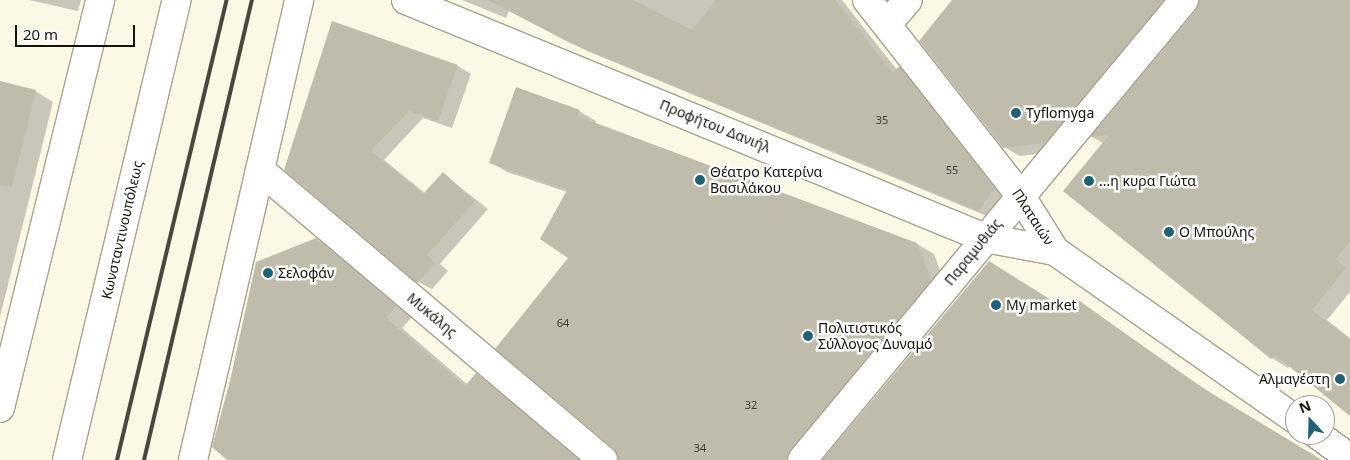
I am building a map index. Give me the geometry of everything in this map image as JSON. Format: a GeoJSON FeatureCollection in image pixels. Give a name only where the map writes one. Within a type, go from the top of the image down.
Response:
{"type":"FeatureCollection","features":[{"type":"Feature","properties":{"kind":"street"},"geometry":{"type":"LineString","coordinates":[[0,407],[100,0]]}},
{"type":"Feature","properties":{"kind":"street","name":"Κωνσταντινουπόλεως"},"geometry":{"type":"LineString","coordinates":[[67,460],[177,0]]}},
{"type":"Feature","properties":{"kind":"street"},"geometry":{"type":"LineString","coordinates":[[193,460],[299,0]]}},
{"type":"Feature","properties":{"kind":"street","name":"Προφήτου Δανιήλ"},"geometry":{"type":"LineString","coordinates":[[406,0],[985,238],[1055,251]]}},
{"type":"Feature","properties":{"kind":"street","name":"Πλαταιών"},"geometry":{"type":"LineString","coordinates":[[867,0],[888,23],[1020,195],[1055,251],[1285,412]]}},
{"type":"Feature","properties":{"kind":"street"},"geometry":{"type":"LineString","coordinates":[[888,23],[908,0]]}},
{"type":"Feature","properties":{"kind":"street","name":"Παραμυθιάς"},"geometry":{"type":"LineString","coordinates":[[802,460],[1020,195],[1184,0]]}},
{"type":"Feature","properties":{"kind":"street","name":"Μυκάλης"},"geometry":{"type":"LineString","coordinates":[[260,170],[603,460]]}},
{"type":"Feature","properties":{"kind":"street"},"geometry":{"type":"LineString","coordinates":[[1332,445],[1350,458]]}},
{"type":"Feature","properties":{"kind":"building"},"geometry":{"type":"Polygon","coordinates":[[[488,0],[633,0],[692,30],[716,0],[835,0],[893,73],[899,66],[995,189],[978,211],[570,43],[488,0]]]}},
{"type":"Feature","properties":{"kind":"building"},"geometry":{"type":"Polygon","coordinates":[[[952,0],[1164,0],[1045,143],[1003,148],[919,41],[952,0]]]}},
{"type":"Feature","properties":{"kind":"building"},"geometry":{"type":"Polygon","coordinates":[[[1199,0],[1350,0],[1350,242],[1336,259],[1346,268],[1312,310],[1350,340],[1350,416],[1335,404],[1335,395],[1324,395],[1275,355],[1271,359],[1063,191],[1109,135],[1090,137],[1196,10],[1199,0]]]}},
{"type":"Feature","properties":{"kind":"building"},"geometry":{"type":"Polygon","coordinates":[[[332,21],[458,65],[438,121],[409,111],[371,151],[423,194],[443,172],[475,201],[427,255],[435,263],[417,283],[284,170],[332,21]]]}},
{"type":"Feature","properties":{"kind":"building"},"geometry":{"type":"Polygon","coordinates":[[[0,81],[36,90],[12,187],[0,185],[0,81]]]}},
{"type":"Feature","properties":{"kind":"building"},"geometry":{"type":"Polygon","coordinates":[[[516,87],[580,110],[577,116],[917,243],[931,280],[790,450],[787,460],[618,460],[613,448],[495,349],[568,258],[540,239],[567,190],[489,163],[516,87]]]}},
{"type":"Feature","properties":{"kind":"building"},"geometry":{"type":"Polygon","coordinates":[[[316,238],[396,306],[386,318],[465,386],[476,373],[579,460],[227,460],[212,447],[230,381],[256,262],[316,238]]]}},
{"type":"Feature","properties":{"kind":"building"},"geometry":{"type":"Polygon","coordinates":[[[989,261],[1064,308],[1074,297],[1198,385],[1285,438],[1285,445],[1297,445],[1322,460],[822,460],[989,261]]]}},
{"type":"Feature","properties":{"kind":"railway"},"geometry":{"type":"LineString","coordinates":[[117,460],[227,0]]}},
{"type":"Feature","properties":{"kind":"railway"},"geometry":{"type":"LineString","coordinates":[[144,460],[252,0]]}},
{"type":"Feature","properties":{"kind":"place","name":"Tyflomyga"},"geometry":{"type":"Point","coordinates":[1016,113]}},
{"type":"Feature","properties":{"kind":"place","name":"Θέατρο Κατερίνα Βασιλάκου"},"geometry":{"type":"Point","coordinates":[700,180]}},
{"type":"Feature","properties":{"kind":"place","name":"...η κυρα Γιώτα"},"geometry":{"type":"Point","coordinates":[1089,181]}},
{"type":"Feature","properties":{"kind":"place","name":"Ο Μπούλης"},"geometry":{"type":"Point","coordinates":[1169,232]}},
{"type":"Feature","properties":{"kind":"place","name":"Σελοφάν"},"geometry":{"type":"Point","coordinates":[268,273]}},
{"type":"Feature","properties":{"kind":"place","name":"My market"},"geometry":{"type":"Point","coordinates":[996,305]}},
{"type":"Feature","properties":{"kind":"place","name":"Πολιτιστικός Σύλλογος Δυναμό"},"geometry":{"type":"Point","coordinates":[808,336]}},
{"type":"Feature","properties":{"kind":"place","name":"Αλμαγέστη"},"geometry":{"type":"Point","coordinates":[1340,379]}}]}
